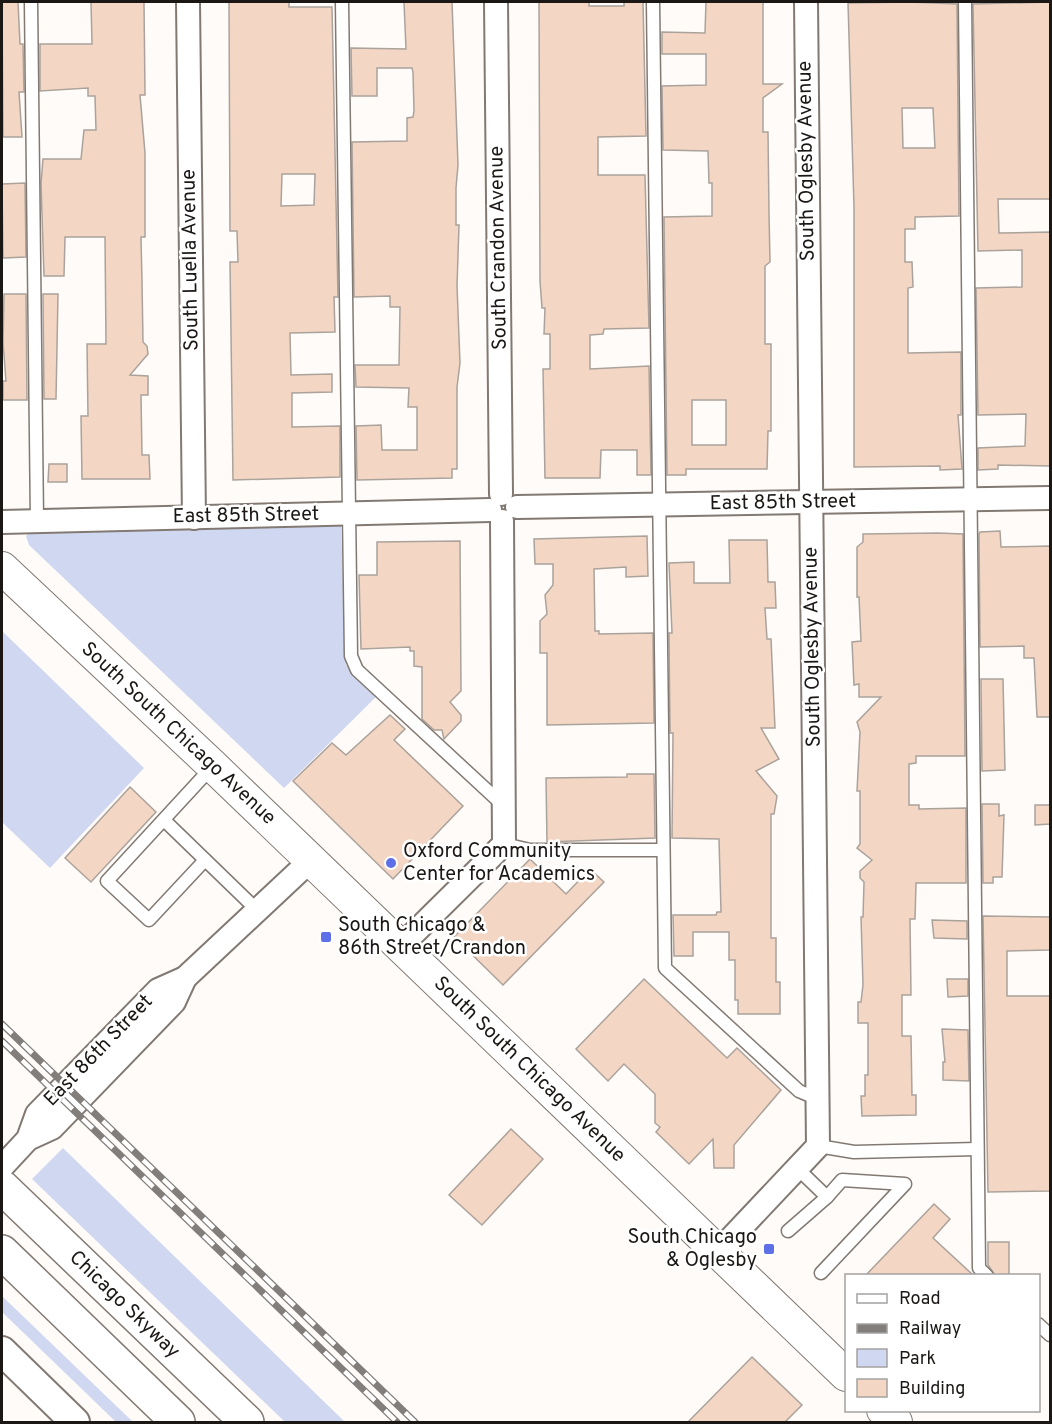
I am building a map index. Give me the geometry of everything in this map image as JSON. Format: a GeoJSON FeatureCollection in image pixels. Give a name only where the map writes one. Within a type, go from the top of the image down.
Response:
{"type":"FeatureCollection","features":[{"type":"Feature","properties":{"kind":"highway","name":"Chicago Skyway"},"geometry":{"type":"LineString","coordinates":[[9,1194],[247,1422]]}},
{"type":"Feature","properties":{"kind":"highway"},"geometry":{"type":"LineString","coordinates":[[2,1252],[178,1422]]}},
{"type":"Feature","properties":{"kind":"main road","name":"South South Chicago Avenue"},"geometry":{"type":"LineString","coordinates":[[2,568],[213,766],[845,1374]]}},
{"type":"Feature","properties":{"kind":"street","name":"South Luella Avenue"},"geometry":{"type":"LineString","coordinates":[[188,2],[194,518]]}},
{"type":"Feature","properties":{"kind":"street","name":"South Crandon Avenue"},"geometry":{"type":"LineString","coordinates":[[496,2],[504,844]]}},
{"type":"Feature","properties":{"kind":"street","name":"South Oglesby Avenue"},"geometry":{"type":"LineString","coordinates":[[806,2],[818,1146]]}},
{"type":"Feature","properties":{"kind":"street","name":"East 85th Street"},"geometry":{"type":"LineString","coordinates":[[2,522],[502,508],[1050,498]]}},
{"type":"Feature","properties":{"kind":"street"},"geometry":{"type":"LineString","coordinates":[[400,947],[504,844]]}},
{"type":"Feature","properties":{"kind":"street","name":"East 86th Street"},"geometry":{"type":"LineString","coordinates":[[2,1167],[27,1139],[52,1128],[174,1002],[185,978],[256,909],[311,860]]}},
{"type":"Feature","properties":{"kind":"street"},"geometry":{"type":"LineString","coordinates":[[718,1252],[818,1146]]}},
{"type":"Feature","properties":{"kind":"street"},"geometry":{"type":"LineString","coordinates":[[2,1351],[75,1422]]}},
{"type":"Feature","properties":{"kind":"lane"},"geometry":{"type":"LineString","coordinates":[[31,2],[37,521]]}},
{"type":"Feature","properties":{"kind":"lane"},"geometry":{"type":"LineString","coordinates":[[342,2],[348,514],[353,663],[372,685],[504,806]]}},
{"type":"Feature","properties":{"kind":"lane"},"geometry":{"type":"LineString","coordinates":[[653,2],[665,968],[799,1091],[818,1099]]}},
{"type":"Feature","properties":{"kind":"lane"},"geometry":{"type":"LineString","coordinates":[[965,2],[977,1149],[979,1268],[986,1274]]}},
{"type":"Feature","properties":{"kind":"lane"},"geometry":{"type":"LineString","coordinates":[[205,860],[149,920],[107,881],[213,766]]}},
{"type":"Feature","properties":{"kind":"lane"},"geometry":{"type":"LineString","coordinates":[[164,820],[256,909]]}},
{"type":"Feature","properties":{"kind":"lane"},"geometry":{"type":"LineString","coordinates":[[504,844],[530,850],[662,850]]}},
{"type":"Feature","properties":{"kind":"lane"},"geometry":{"type":"LineString","coordinates":[[818,1146],[854,1152],[977,1149]]}},
{"type":"Feature","properties":{"kind":"lane"},"geometry":{"type":"LineString","coordinates":[[797,1168],[827,1197]]}},
{"type":"Feature","properties":{"kind":"lane"},"geometry":{"type":"LineString","coordinates":[[788,1231],[827,1197],[842,1180],[904,1184],[821,1273]]}},
{"type":"Feature","properties":{"kind":"green space"},"geometry":{"type":"Polygon","coordinates":[[[341,525],[346,665],[376,697],[284,788],[29,545],[26,536],[33,529],[341,525]]]}},
{"type":"Feature","properties":{"kind":"green space"},"geometry":{"type":"Polygon","coordinates":[[[2,631],[144,768],[50,868],[2,822],[2,631]]]}},
{"type":"Feature","properties":{"kind":"green space"},"geometry":{"type":"Polygon","coordinates":[[[63,1148],[345,1422],[285,1422],[32,1179],[63,1148]]]}},
{"type":"Feature","properties":{"kind":"green space"},"geometry":{"type":"Polygon","coordinates":[[[2,1296],[133,1422],[116,1422],[2,1312],[2,1296]]]}},
{"type":"Feature","properties":{"kind":"building"},"geometry":{"type":"Polygon","coordinates":[[[2,2],[18,2],[20,44],[23,44],[24,92],[19,92],[22,137],[3,137],[2,2]]]}},
{"type":"Feature","properties":{"kind":"building"},"geometry":{"type":"Polygon","coordinates":[[[91,2],[144,2],[145,95],[140,95],[145,153],[145,237],[141,237],[143,342],[147,346],[148,354],[130,375],[148,376],[148,395],[141,395],[142,455],[149,455],[150,479],[82,479],[81,416],[88,416],[87,344],[106,344],[105,237],[65,237],[64,276],[44,276],[41,183],[43,159],[81,159],[84,130],[96,130],[95,96],[88,96],[88,88],[40,91],[40,44],[92,44],[91,2]]]}},
{"type":"Feature","properties":{"kind":"building"},"geometry":{"type":"Polygon","coordinates":[[[229,2],[289,2],[289,7],[332,7],[338,297],[334,297],[335,332],[290,333],[291,375],[332,374],[332,392],[292,393],[292,427],[340,426],[340,477],[233,480],[230,262],[238,262],[237,231],[230,231],[229,2]],[[282,174],[281,206],[314,205],[315,174],[282,174]]]}},
{"type":"Feature","properties":{"kind":"building"},"geometry":{"type":"Polygon","coordinates":[[[404,2],[452,2],[458,165],[456,225],[459,225],[457,286],[460,363],[457,387],[457,469],[452,469],[452,478],[357,480],[356,426],[381,425],[382,450],[417,450],[417,407],[408,407],[409,388],[356,387],[355,365],[399,365],[400,307],[390,307],[390,296],[354,297],[352,142],[407,141],[407,118],[413,117],[414,111],[412,68],[377,68],[377,96],[352,96],[351,48],[406,49],[404,2]]]}},
{"type":"Feature","properties":{"kind":"building"},"geometry":{"type":"Polygon","coordinates":[[[539,2],[589,2],[589,6],[624,6],[624,2],[643,2],[646,136],[598,137],[598,175],[645,175],[649,328],[604,329],[603,334],[590,335],[590,369],[649,366],[651,475],[637,475],[637,450],[601,450],[600,478],[545,478],[543,369],[550,369],[550,334],[544,334],[545,308],[542,308],[540,281],[539,2]]]}},
{"type":"Feature","properties":{"kind":"building"},"geometry":{"type":"Polygon","coordinates":[[[706,2],[763,2],[763,84],[782,84],[763,98],[763,132],[768,132],[770,262],[765,266],[765,344],[771,344],[771,431],[768,431],[767,469],[686,469],[686,475],[667,475],[664,217],[712,216],[712,183],[709,183],[708,151],[663,150],[662,86],[706,85],[706,54],[662,54],[662,32],[705,33],[706,2]],[[692,400],[692,445],[726,445],[726,400],[692,400]]]}},
{"type":"Feature","properties":{"kind":"building"},"geometry":{"type":"Polygon","coordinates":[[[1050,2],[1050,199],[998,199],[999,233],[1050,232],[1050,466],[998,465],[998,469],[978,470],[978,448],[1025,446],[1026,414],[978,415],[976,288],[1022,287],[1022,250],[978,251],[973,4],[1050,2]]]}},
{"type":"Feature","properties":{"kind":"building"},"geometry":{"type":"Polygon","coordinates":[[[848,3],[957,4],[959,216],[915,217],[915,229],[905,229],[905,262],[912,262],[913,287],[908,288],[908,353],[961,352],[961,415],[958,415],[962,469],[940,470],[940,466],[854,467],[854,207],[848,3]],[[902,108],[903,148],[935,148],[933,108],[902,108]]]}},
{"type":"Feature","properties":{"kind":"building"},"geometry":{"type":"Polygon","coordinates":[[[25,183],[26,257],[3,258],[2,184],[25,183]]]}},
{"type":"Feature","properties":{"kind":"building"},"geometry":{"type":"Polygon","coordinates":[[[4,294],[26,294],[27,400],[3,400],[3,381],[6,381],[3,343],[4,294]]]}},
{"type":"Feature","properties":{"kind":"building"},"geometry":{"type":"Polygon","coordinates":[[[43,294],[58,294],[56,399],[44,399],[43,294]]]}},
{"type":"Feature","properties":{"kind":"building"},"geometry":{"type":"Polygon","coordinates":[[[49,464],[67,464],[67,482],[48,482],[49,464]]]}},
{"type":"Feature","properties":{"kind":"building"},"geometry":{"type":"Polygon","coordinates":[[[1000,531],[1001,547],[1050,546],[1050,717],[1037,717],[1034,658],[1024,658],[1024,646],[980,647],[979,534],[980,532],[1000,531]]]}},
{"type":"Feature","properties":{"kind":"building"},"geometry":{"type":"Polygon","coordinates":[[[863,534],[963,534],[965,756],[916,756],[916,763],[909,764],[909,805],[919,805],[919,809],[966,808],[966,883],[916,883],[915,919],[910,919],[911,995],[902,995],[902,1036],[911,1036],[912,1095],[916,1095],[916,1115],[862,1116],[861,1096],[865,1096],[865,1075],[868,1075],[868,1023],[858,1023],[858,1002],[861,1002],[863,985],[861,917],[863,917],[864,882],[860,878],[860,871],[872,860],[857,848],[860,844],[860,791],[857,791],[860,732],[857,722],[881,697],[859,697],[859,684],[854,685],[852,642],[861,641],[859,597],[857,597],[857,547],[863,542],[863,534]]]}},
{"type":"Feature","properties":{"kind":"building"},"geometry":{"type":"Polygon","coordinates":[[[647,536],[648,576],[626,577],[626,567],[594,569],[595,631],[599,631],[599,634],[653,633],[654,723],[547,725],[547,653],[540,653],[540,621],[547,614],[545,595],[553,585],[553,564],[535,564],[534,539],[647,536]]]}},
{"type":"Feature","properties":{"kind":"building"},"geometry":{"type":"Polygon","coordinates":[[[729,540],[767,540],[768,582],[775,582],[776,608],[765,608],[767,639],[771,639],[775,728],[761,728],[779,759],[756,771],[777,796],[774,814],[771,814],[771,938],[776,938],[776,982],[780,982],[780,1014],[738,1014],[738,1000],[735,1000],[735,960],[729,960],[729,932],[693,932],[693,956],[674,956],[673,915],[716,915],[717,912],[721,912],[719,839],[672,838],[673,733],[670,733],[669,633],[672,633],[669,563],[694,562],[694,583],[730,583],[729,540]]]}},
{"type":"Feature","properties":{"kind":"building"},"geometry":{"type":"Polygon","coordinates":[[[460,541],[461,691],[450,702],[461,715],[461,721],[444,739],[442,730],[434,730],[422,719],[422,667],[414,666],[414,651],[410,651],[410,647],[361,649],[359,575],[377,575],[377,542],[460,541]]]}},
{"type":"Feature","properties":{"kind":"building"},"geometry":{"type":"Polygon","coordinates":[[[981,679],[1003,679],[1005,770],[982,771],[981,679]]]}},
{"type":"Feature","properties":{"kind":"building"},"geometry":{"type":"Polygon","coordinates":[[[390,715],[405,729],[394,740],[463,806],[393,879],[293,781],[332,743],[346,755],[390,715]]]}},
{"type":"Feature","properties":{"kind":"building"},"geometry":{"type":"Polygon","coordinates":[[[627,774],[654,774],[655,838],[547,842],[546,778],[627,777],[627,774]]]}},
{"type":"Feature","properties":{"kind":"building"},"geometry":{"type":"Polygon","coordinates":[[[130,787],[156,812],[91,882],[65,858],[130,787]]]}},
{"type":"Feature","properties":{"kind":"building"},"geometry":{"type":"Polygon","coordinates":[[[982,804],[999,804],[999,816],[1004,815],[1002,877],[993,877],[993,883],[983,883],[982,804]]]}},
{"type":"Feature","properties":{"kind":"building"},"geometry":{"type":"Polygon","coordinates":[[[1035,805],[1050,805],[1050,824],[1035,825],[1035,805]]]}},
{"type":"Feature","properties":{"kind":"building"},"geometry":{"type":"Polygon","coordinates":[[[530,859],[566,894],[590,869],[604,882],[503,985],[454,937],[530,859]]]}},
{"type":"Feature","properties":{"kind":"building"},"geometry":{"type":"Polygon","coordinates":[[[983,916],[1050,917],[1050,950],[1007,951],[1007,996],[1050,996],[1050,1191],[988,1192],[983,916]]]}},
{"type":"Feature","properties":{"kind":"building"},"geometry":{"type":"Polygon","coordinates":[[[932,920],[967,921],[967,939],[934,938],[932,920]]]}},
{"type":"Feature","properties":{"kind":"building"},"geometry":{"type":"Polygon","coordinates":[[[644,979],[727,1058],[737,1048],[781,1090],[734,1145],[734,1168],[714,1168],[713,1139],[689,1164],[656,1132],[660,1127],[655,1123],[655,1094],[624,1064],[608,1081],[576,1049],[644,979]]]}},
{"type":"Feature","properties":{"kind":"building"},"geometry":{"type":"Polygon","coordinates":[[[947,979],[968,979],[968,996],[948,997],[947,979]]]}},
{"type":"Feature","properties":{"kind":"building"},"geometry":{"type":"Polygon","coordinates":[[[942,1029],[968,1030],[969,1081],[943,1080],[943,1062],[945,1062],[942,1029]]]}},
{"type":"Feature","properties":{"kind":"building"},"geometry":{"type":"Polygon","coordinates":[[[511,1129],[543,1159],[482,1225],[449,1195],[511,1129]]]}},
{"type":"Feature","properties":{"kind":"building"},"geometry":{"type":"Polygon","coordinates":[[[934,1204],[950,1219],[933,1238],[972,1274],[867,1274],[934,1204]]]}},
{"type":"Feature","properties":{"kind":"building"},"geometry":{"type":"Polygon","coordinates":[[[988,1242],[1009,1242],[1009,1274],[994,1274],[988,1265],[988,1242]]]}},
{"type":"Feature","properties":{"kind":"building"},"geometry":{"type":"Polygon","coordinates":[[[752,1357],[802,1405],[785,1422],[688,1422],[752,1357]]]}},
{"type":"Feature","properties":{"kind":"railway"},"geometry":{"type":"LineString","coordinates":[[2,1024],[415,1422]]}},
{"type":"Feature","properties":{"kind":"railway"},"geometry":{"type":"LineString","coordinates":[[2,1041],[397,1422]]}},
{"type":"Feature","properties":{"kind":"place","name":"Oxford Community Center for Academics"},"geometry":{"type":"Point","coordinates":[391,863]}},
{"type":"Feature","properties":{"kind":"place","name":"South Chicago & 86th Street/Crandon"},"geometry":{"type":"Point","coordinates":[326,937]}},
{"type":"Feature","properties":{"kind":"place","name":"South Chicago & Oglesby"},"geometry":{"type":"Point","coordinates":[769,1249]}}]}
